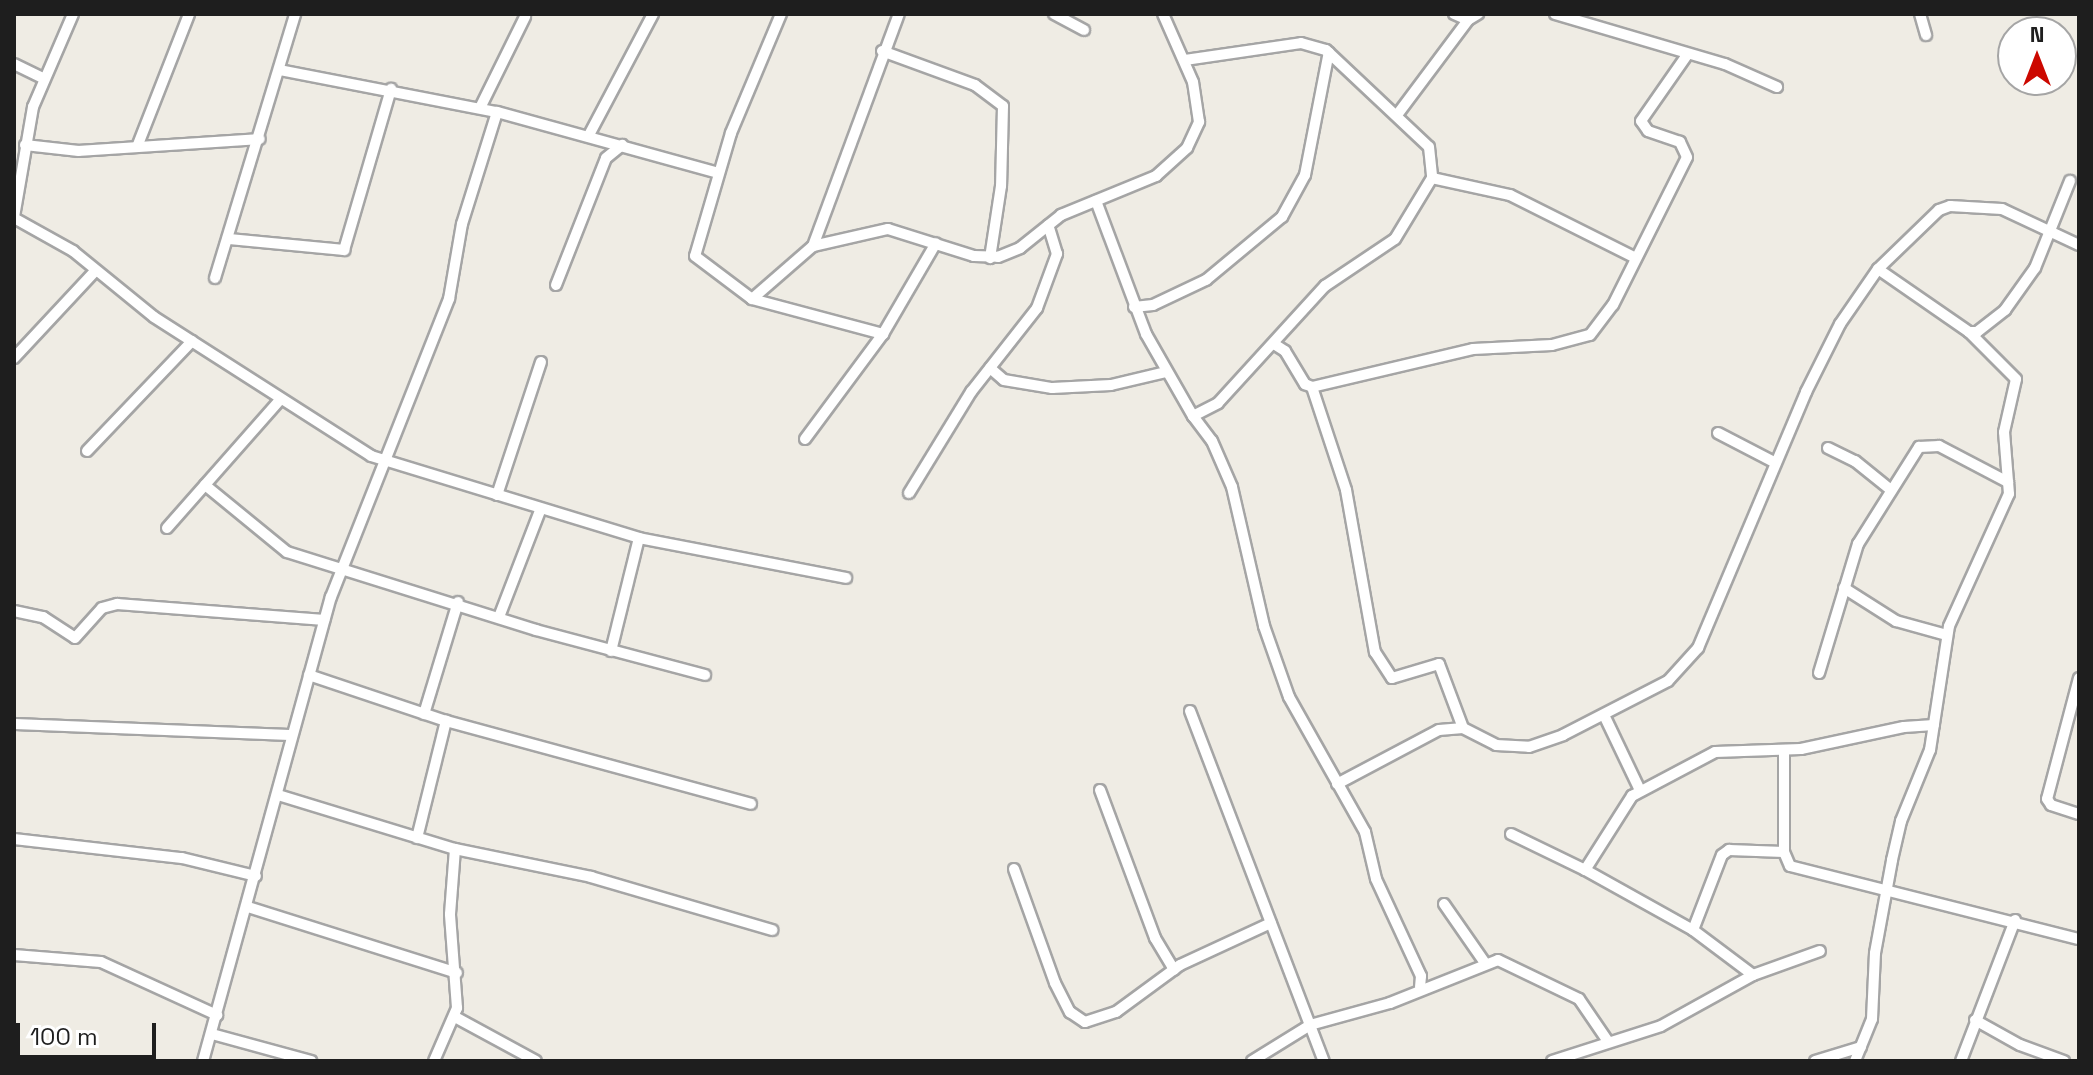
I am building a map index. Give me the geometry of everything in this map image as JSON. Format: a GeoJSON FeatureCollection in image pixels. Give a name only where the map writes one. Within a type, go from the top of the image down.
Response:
{"type":"FeatureCollection","features":[{"type":"Feature","properties":{"kind":"street"},"geometry":{"type":"LineString","coordinates":[[73,14],[43,78],[25,145],[14,218],[73,251],[95,271],[192,341],[349,447],[540,511],[639,538],[846,578]]}},
{"type":"Feature","properties":{"kind":"street"},"geometry":{"type":"LineString","coordinates":[[137,147],[189,14]]}},
{"type":"Feature","properties":{"kind":"street"},"geometry":{"type":"LineString","coordinates":[[215,278],[260,139],[295,14]]}},
{"type":"Feature","properties":{"kind":"street"},"geometry":{"type":"LineString","coordinates":[[480,108],[525,16],[512,14]]}},
{"type":"Feature","properties":{"kind":"street"},"geometry":{"type":"LineString","coordinates":[[589,135],[653,14]]}},
{"type":"Feature","properties":{"kind":"street"},"geometry":{"type":"LineString","coordinates":[[781,14],[718,173],[695,256],[752,299],[883,334]]}},
{"type":"Feature","properties":{"kind":"street"},"geometry":{"type":"LineString","coordinates":[[813,246],[882,51],[899,14]]}},
{"type":"Feature","properties":{"kind":"street"},"geometry":{"type":"LineString","coordinates":[[1054,14],[1084,30]]}},
{"type":"Feature","properties":{"kind":"street"},"geometry":{"type":"LineString","coordinates":[[752,299],[813,246],[877,229],[990,258],[1011,253],[1048,225],[1156,176],[1187,148],[1199,122],[1185,60],[1163,14]]}},
{"type":"Feature","properties":{"kind":"street"},"geometry":{"type":"LineString","coordinates":[[1397,115],[1473,17],[1454,14]]}},
{"type":"Feature","properties":{"kind":"street"},"geometry":{"type":"LineString","coordinates":[[1555,14],[1725,64],[1777,87]]}},
{"type":"Feature","properties":{"kind":"street"},"geometry":{"type":"LineString","coordinates":[[1920,14],[1926,35]]}},
{"type":"Feature","properties":{"kind":"street"},"geometry":{"type":"LineString","coordinates":[[1185,60],[1301,43],[1329,52],[1429,147],[1432,178],[1395,239],[1325,286],[1218,403],[1193,416]]}},
{"type":"Feature","properties":{"kind":"street"},"geometry":{"type":"LineString","coordinates":[[882,51],[975,85],[1003,106],[1001,186],[990,258]]}},
{"type":"Feature","properties":{"kind":"street"},"geometry":{"type":"LineString","coordinates":[[1134,307],[1153,305],[1206,280],[1282,217],[1305,175],[1329,52]]}},
{"type":"Feature","properties":{"kind":"street"},"geometry":{"type":"LineString","coordinates":[[1274,344],[1285,351],[1305,384],[1312,387],[1473,349],[1579,340],[1596,329],[1613,305],[1634,257],[1660,216],[1688,152],[1680,142],[1648,131],[1641,121],[1687,55]]}},
{"type":"Feature","properties":{"kind":"street"},"geometry":{"type":"LineString","coordinates":[[14,64],[43,78]]}},
{"type":"Feature","properties":{"kind":"street"},"geometry":{"type":"LineString","coordinates":[[280,70],[480,108],[589,135],[718,173]]}},
{"type":"Feature","properties":{"kind":"street"},"geometry":{"type":"LineString","coordinates":[[229,239],[344,250],[391,89]]}},
{"type":"Feature","properties":{"kind":"street"},"geometry":{"type":"LineString","coordinates":[[203,1061],[248,907],[291,735],[340,568],[387,462],[449,299],[462,224],[497,112]]}},
{"type":"Feature","properties":{"kind":"street"},"geometry":{"type":"LineString","coordinates":[[25,145],[79,151],[260,139]]}},
{"type":"Feature","properties":{"kind":"street"},"geometry":{"type":"LineString","coordinates":[[556,285],[606,158],[604,140]]}},
{"type":"Feature","properties":{"kind":"street"},"geometry":{"type":"LineString","coordinates":[[606,158],[622,145]]}},
{"type":"Feature","properties":{"kind":"street"},"geometry":{"type":"LineString","coordinates":[[1432,178],[1510,195],[1634,257]]}},
{"type":"Feature","properties":{"kind":"street"},"geometry":{"type":"LineString","coordinates":[[1969,332],[1988,326],[2018,295],[2051,231],[2070,181]]}},
{"type":"Feature","properties":{"kind":"street"},"geometry":{"type":"LineString","coordinates":[[1096,201],[1134,307],[1166,372],[1212,441],[1232,487],[1275,660],[1298,715],[1365,832],[1376,879],[1421,976],[1420,987]]}},
{"type":"Feature","properties":{"kind":"street"},"geometry":{"type":"LineString","coordinates":[[1337,784],[1439,730],[1463,728],[1496,745],[1517,749],[1563,735],[1668,681],[1698,648],[1774,462],[1840,324],[1878,269],[1944,207],[2002,209],[2079,245]]}},
{"type":"Feature","properties":{"kind":"street"},"geometry":{"type":"LineString","coordinates":[[909,493],[990,368],[1047,288],[1057,254],[1048,225]]}},
{"type":"Feature","properties":{"kind":"street"},"geometry":{"type":"LineString","coordinates":[[805,439],[883,334],[936,243]]}},
{"type":"Feature","properties":{"kind":"street"},"geometry":{"type":"LineString","coordinates":[[1855,1061],[1872,1019],[1875,953],[1887,890],[1901,821],[1930,750],[1947,635],[2007,501],[2005,416],[2016,379],[1969,332],[1878,269]]}},
{"type":"Feature","properties":{"kind":"street"},"geometry":{"type":"LineString","coordinates":[[14,358],[95,271]]}},
{"type":"Feature","properties":{"kind":"street"},"geometry":{"type":"LineString","coordinates":[[87,451],[192,341]]}},
{"type":"Feature","properties":{"kind":"street"},"geometry":{"type":"LineString","coordinates":[[497,495],[541,362]]}},
{"type":"Feature","properties":{"kind":"street"},"geometry":{"type":"LineString","coordinates":[[990,368],[1004,380],[1052,388],[1111,385],[1166,372]]}},
{"type":"Feature","properties":{"kind":"street"},"geometry":{"type":"LineString","coordinates":[[1312,387],[1346,490],[1375,652],[1392,678],[1439,664],[1463,728]]}},
{"type":"Feature","properties":{"kind":"street"},"geometry":{"type":"LineString","coordinates":[[167,528],[280,400]]}},
{"type":"Feature","properties":{"kind":"street"},"geometry":{"type":"LineString","coordinates":[[1718,433],[1774,462]]}},
{"type":"Feature","properties":{"kind":"street"},"geometry":{"type":"LineString","coordinates":[[1819,673],[1858,544],[1919,447],[1927,444],[2008,482]]}},
{"type":"Feature","properties":{"kind":"street"},"geometry":{"type":"LineString","coordinates":[[1828,448],[1855,461],[1891,490]]}},
{"type":"Feature","properties":{"kind":"street"},"geometry":{"type":"LineString","coordinates":[[205,485],[273,545],[611,651],[705,675]]}},
{"type":"Feature","properties":{"kind":"street"},"geometry":{"type":"LineString","coordinates":[[499,617],[540,511]]}},
{"type":"Feature","properties":{"kind":"street"},"geometry":{"type":"LineString","coordinates":[[611,651],[639,538]]}},
{"type":"Feature","properties":{"kind":"street"},"geometry":{"type":"LineString","coordinates":[[1844,588],[1896,621],[1947,635]]}},
{"type":"Feature","properties":{"kind":"street"},"geometry":{"type":"LineString","coordinates":[[424,714],[458,602]]}},
{"type":"Feature","properties":{"kind":"street"},"geometry":{"type":"LineString","coordinates":[[14,611],[43,617],[75,638],[102,608],[117,604],[324,620]]}},
{"type":"Feature","properties":{"kind":"street"},"geometry":{"type":"LineString","coordinates":[[309,675],[446,721],[751,804]]}},
{"type":"Feature","properties":{"kind":"street"},"geometry":{"type":"LineString","coordinates":[[2079,678],[2047,799],[2051,805],[2079,814]]}},
{"type":"Feature","properties":{"kind":"street"},"geometry":{"type":"LineString","coordinates":[[1190,711],[1324,1061]]}},
{"type":"Feature","properties":{"kind":"street"},"geometry":{"type":"LineString","coordinates":[[1604,715],[1639,788]]}},
{"type":"Feature","properties":{"kind":"street"},"geometry":{"type":"LineString","coordinates":[[417,838],[446,721]]}},
{"type":"Feature","properties":{"kind":"street"},"geometry":{"type":"LineString","coordinates":[[14,724],[291,735]]}},
{"type":"Feature","properties":{"kind":"street"},"geometry":{"type":"LineString","coordinates":[[1585,870],[1639,788],[1715,752],[1784,750],[1934,725]]}},
{"type":"Feature","properties":{"kind":"street"},"geometry":{"type":"LineString","coordinates":[[1784,750],[1784,852],[1790,866],[2015,920],[2079,939]]}},
{"type":"Feature","properties":{"kind":"street"},"geometry":{"type":"LineString","coordinates":[[1100,790],[1155,938],[1174,970]]}},
{"type":"Feature","properties":{"kind":"street"},"geometry":{"type":"LineString","coordinates":[[278,795],[455,849],[591,877],[772,930]]}},
{"type":"Feature","properties":{"kind":"street"},"geometry":{"type":"LineString","coordinates":[[1511,834],[1585,870],[1693,930],[1753,975]]}},
{"type":"Feature","properties":{"kind":"street"},"geometry":{"type":"LineString","coordinates":[[14,839],[182,858],[256,876]]}},
{"type":"Feature","properties":{"kind":"street"},"geometry":{"type":"LineString","coordinates":[[434,1061],[455,1017],[457,973],[450,914],[455,849]]}},
{"type":"Feature","properties":{"kind":"street"},"geometry":{"type":"LineString","coordinates":[[1693,930],[1722,855],[1729,850],[1784,852]]}},
{"type":"Feature","properties":{"kind":"street"},"geometry":{"type":"LineString","coordinates":[[1014,869],[1055,983],[1078,1019],[1095,1022],[1116,1012],[1174,970],[1239,934],[1271,923]]}},
{"type":"Feature","properties":{"kind":"street"},"geometry":{"type":"LineString","coordinates":[[1444,904],[1485,963]]}},
{"type":"Feature","properties":{"kind":"street"},"geometry":{"type":"LineString","coordinates":[[248,907],[457,973]]}},
{"type":"Feature","properties":{"kind":"street"},"geometry":{"type":"LineString","coordinates":[[1961,1061],[2015,920]]}},
{"type":"Feature","properties":{"kind":"street"},"geometry":{"type":"LineString","coordinates":[[1552,1061],[1607,1040],[1661,1026],[1753,975],[1820,951]]}},
{"type":"Feature","properties":{"kind":"street"},"geometry":{"type":"LineString","coordinates":[[14,955],[101,962],[217,1015]]}},
{"type":"Feature","properties":{"kind":"street"},"geometry":{"type":"LineString","coordinates":[[1252,1061],[1310,1025],[1390,1003],[1420,987],[1485,963],[1506,962],[1579,999],[1607,1040]]}},
{"type":"Feature","properties":{"kind":"street"},"geometry":{"type":"LineString","coordinates":[[455,1017],[536,1061]]}},
{"type":"Feature","properties":{"kind":"street"},"geometry":{"type":"LineString","coordinates":[[1975,1020],[2020,1045],[2064,1061]]}},
{"type":"Feature","properties":{"kind":"street"},"geometry":{"type":"LineString","coordinates":[[212,1034],[311,1061]]}},
{"type":"Feature","properties":{"kind":"street"},"geometry":{"type":"LineString","coordinates":[[1815,1061],[1861,1047]]}}]}
